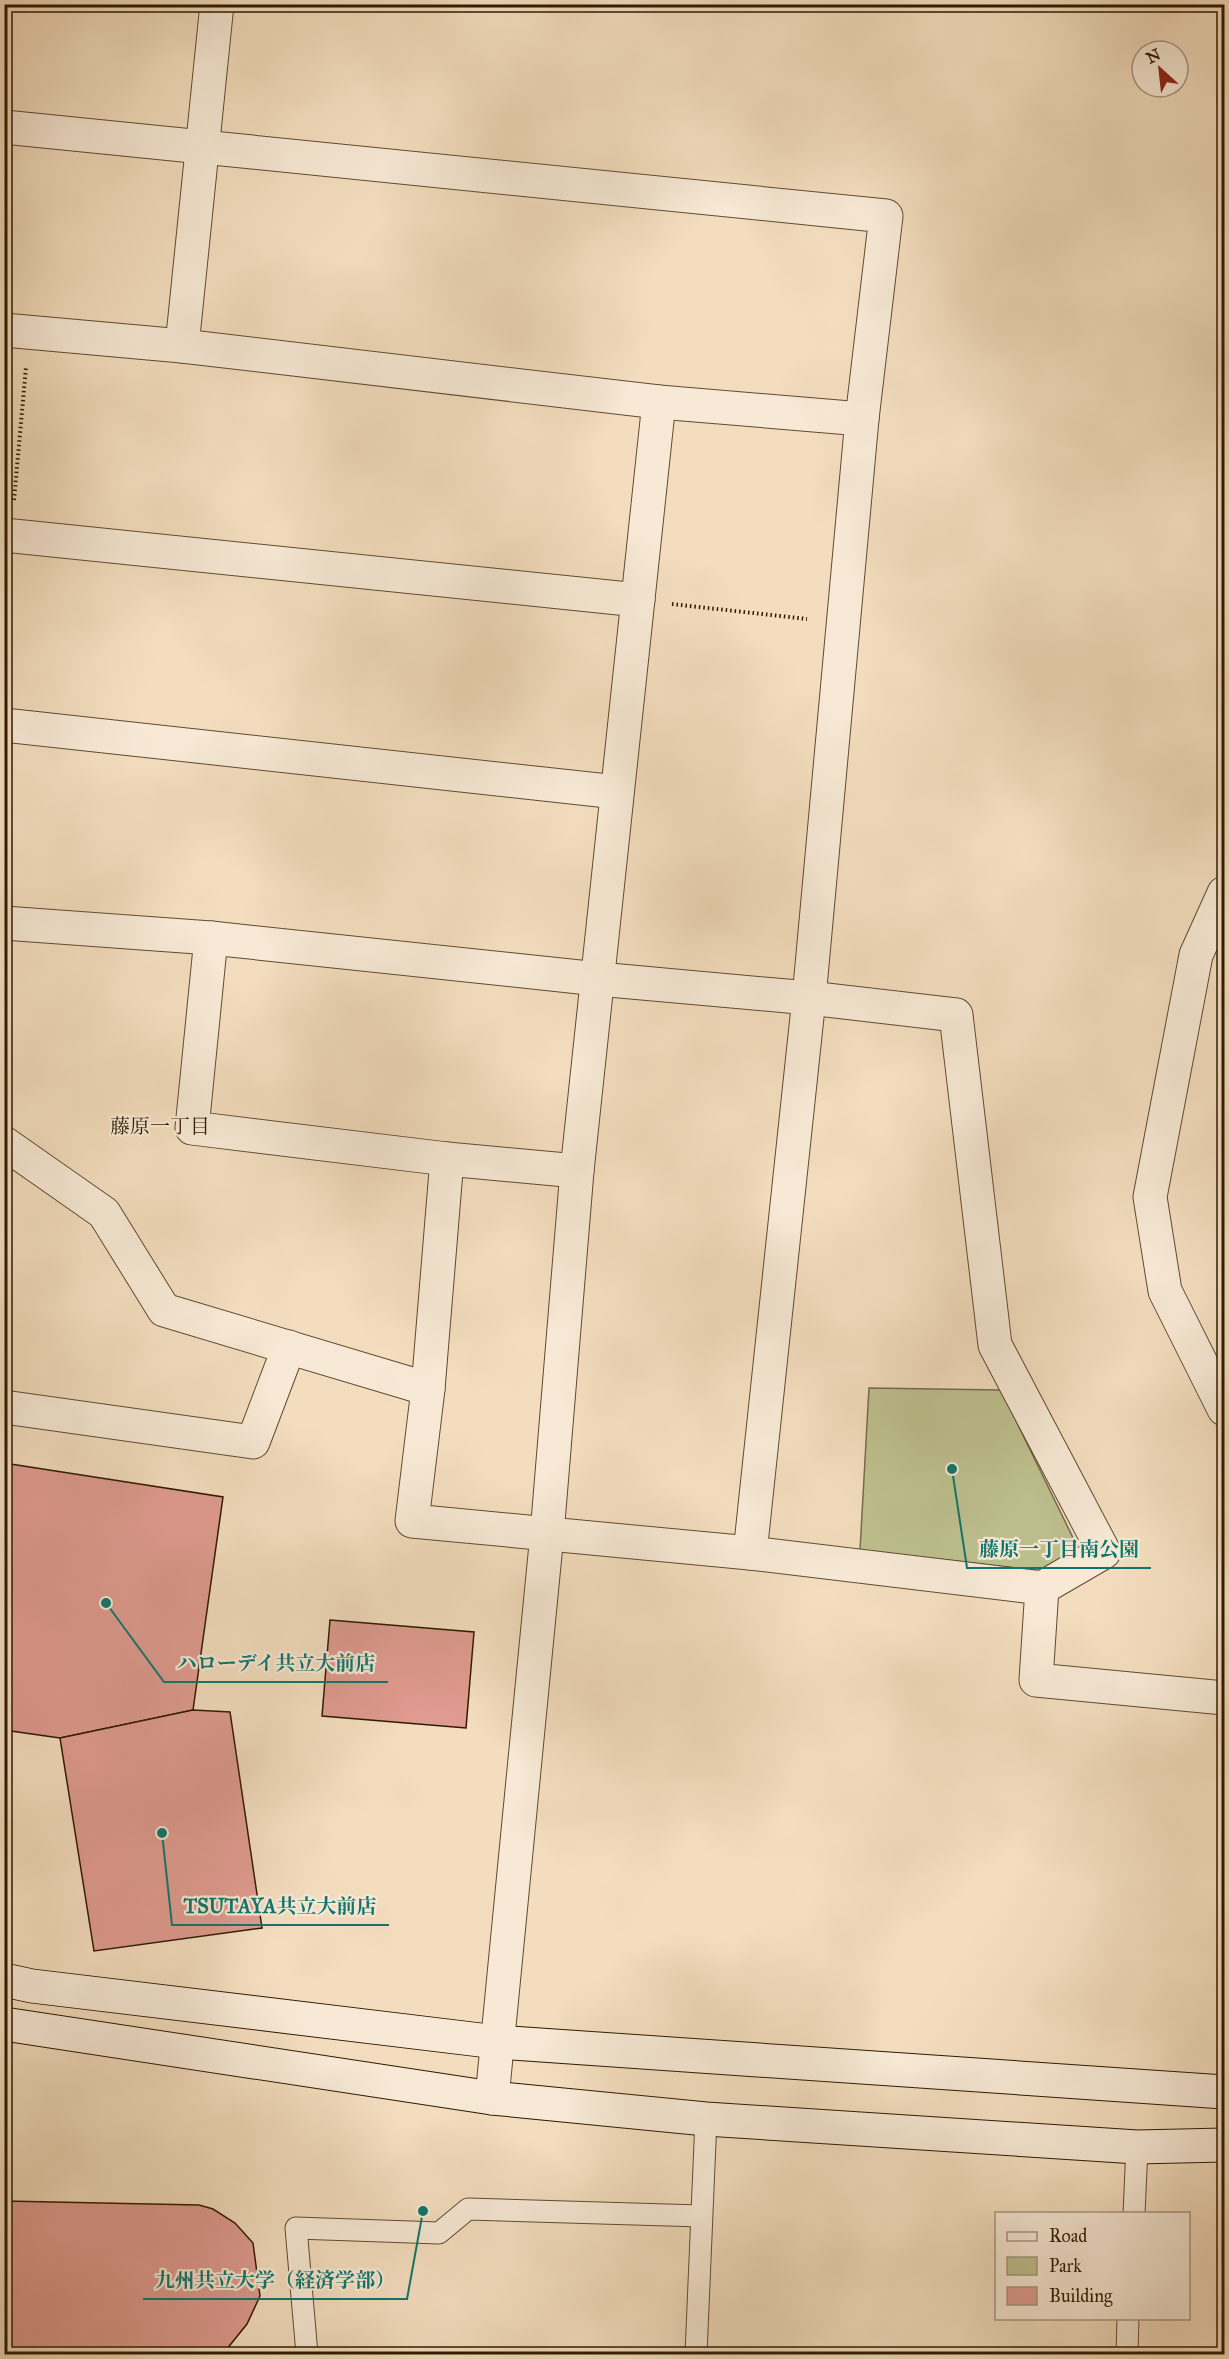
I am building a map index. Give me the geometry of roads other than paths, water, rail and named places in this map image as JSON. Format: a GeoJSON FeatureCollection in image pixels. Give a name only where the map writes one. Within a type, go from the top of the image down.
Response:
{"type":"FeatureCollection","features":[{"type":"Feature","properties":{"kind":"street"},"geometry":{"type":"LineString","coordinates":[[182,346],[217,4]]}},
{"type":"Feature","properties":{"kind":"street"},"geometry":{"type":"LineString","coordinates":[[4,127],[886,216],[862,419],[809,998],[750,1553]]}},
{"type":"Feature","properties":{"kind":"street"},"geometry":{"type":"LineString","coordinates":[[17,332],[182,346],[659,402],[862,419]]}},
{"type":"Feature","properties":{"kind":"street"},"geometry":{"type":"LineString","coordinates":[[492,2098],[547,1534],[577,1171],[659,402]]}},
{"type":"Feature","properties":{"kind":"street"},"geometry":{"type":"LineString","coordinates":[[7,536],[638,600]]}},
{"type":"Feature","properties":{"kind":"street"},"geometry":{"type":"LineString","coordinates":[[4,724],[617,792]]}},
{"type":"Feature","properties":{"kind":"street"},"geometry":{"type":"LineString","coordinates":[[1224,893],[1196,955],[1150,1197],[1165,1291],[1224,1409]]}},
{"type":"Feature","properties":{"kind":"street"},"geometry":{"type":"LineString","coordinates":[[4,923],[211,938],[598,980],[809,998],[956,1016],[995,1345],[1104,1552],[1042,1588],[750,1553],[412,1521],[428,1389],[447,1159]]}},
{"type":"Feature","properties":{"kind":"street"},"geometry":{"type":"LineString","coordinates":[[211,938],[192,1128],[447,1159],[577,1171]]}},
{"type":"Feature","properties":{"kind":"street"},"geometry":{"type":"LineString","coordinates":[[4,1143],[104,1213],[164,1310],[428,1389]]}},
{"type":"Feature","properties":{"kind":"street"},"geometry":{"type":"LineString","coordinates":[[4,1407],[254,1442],[289,1347]]}},
{"type":"Feature","properties":{"kind":"street"},"geometry":{"type":"LineString","coordinates":[[1042,1588],[1036,1680],[1224,1698]]}},
{"type":"Feature","properties":{"kind":"street"},"geometry":{"type":"LineString","coordinates":[[4,1980],[56,1989],[496,2042],[1224,2092]]}},
{"type":"Feature","properties":{"kind":"street"},"geometry":{"type":"LineString","coordinates":[[4,2024],[492,2098],[705,2118],[1137,2147],[1224,2145]]}},
{"type":"Feature","properties":{"kind":"lane"},"geometry":{"type":"LineString","coordinates":[[696,2355],[705,2118]]}},
{"type":"Feature","properties":{"kind":"lane"},"geometry":{"type":"LineString","coordinates":[[1134,2212],[1137,2147]]}},
{"type":"Feature","properties":{"kind":"lane"},"geometry":{"type":"LineString","coordinates":[[307,2355],[296,2228],[439,2233],[468,2209],[701,2216]]}},
{"type":"Feature","properties":{"kind":"lane"},"geometry":{"type":"LineString","coordinates":[[1126,2355],[1128,2320]]}},
{"type":"Feature","properties":{"kind":"place","name":"藤原一丁目南公園"},"geometry":{"type":"Point","coordinates":[952,1469]}},
{"type":"Feature","properties":{"kind":"place","name":"ハローデイ共立大前店"},"geometry":{"type":"Point","coordinates":[106,1603]}},
{"type":"Feature","properties":{"kind":"place","name":"TSUTAYA共立大前店"},"geometry":{"type":"Point","coordinates":[162,1833]}},
{"type":"Feature","properties":{"kind":"place","name":"九州共立大学（経済学部）"},"geometry":{"type":"Point","coordinates":[423,2211]}},
{"type":"Feature","properties":{"kind":"district","name":"藤原一丁目"},"geometry":{"type":"Point","coordinates":[160,1126]}}]}
